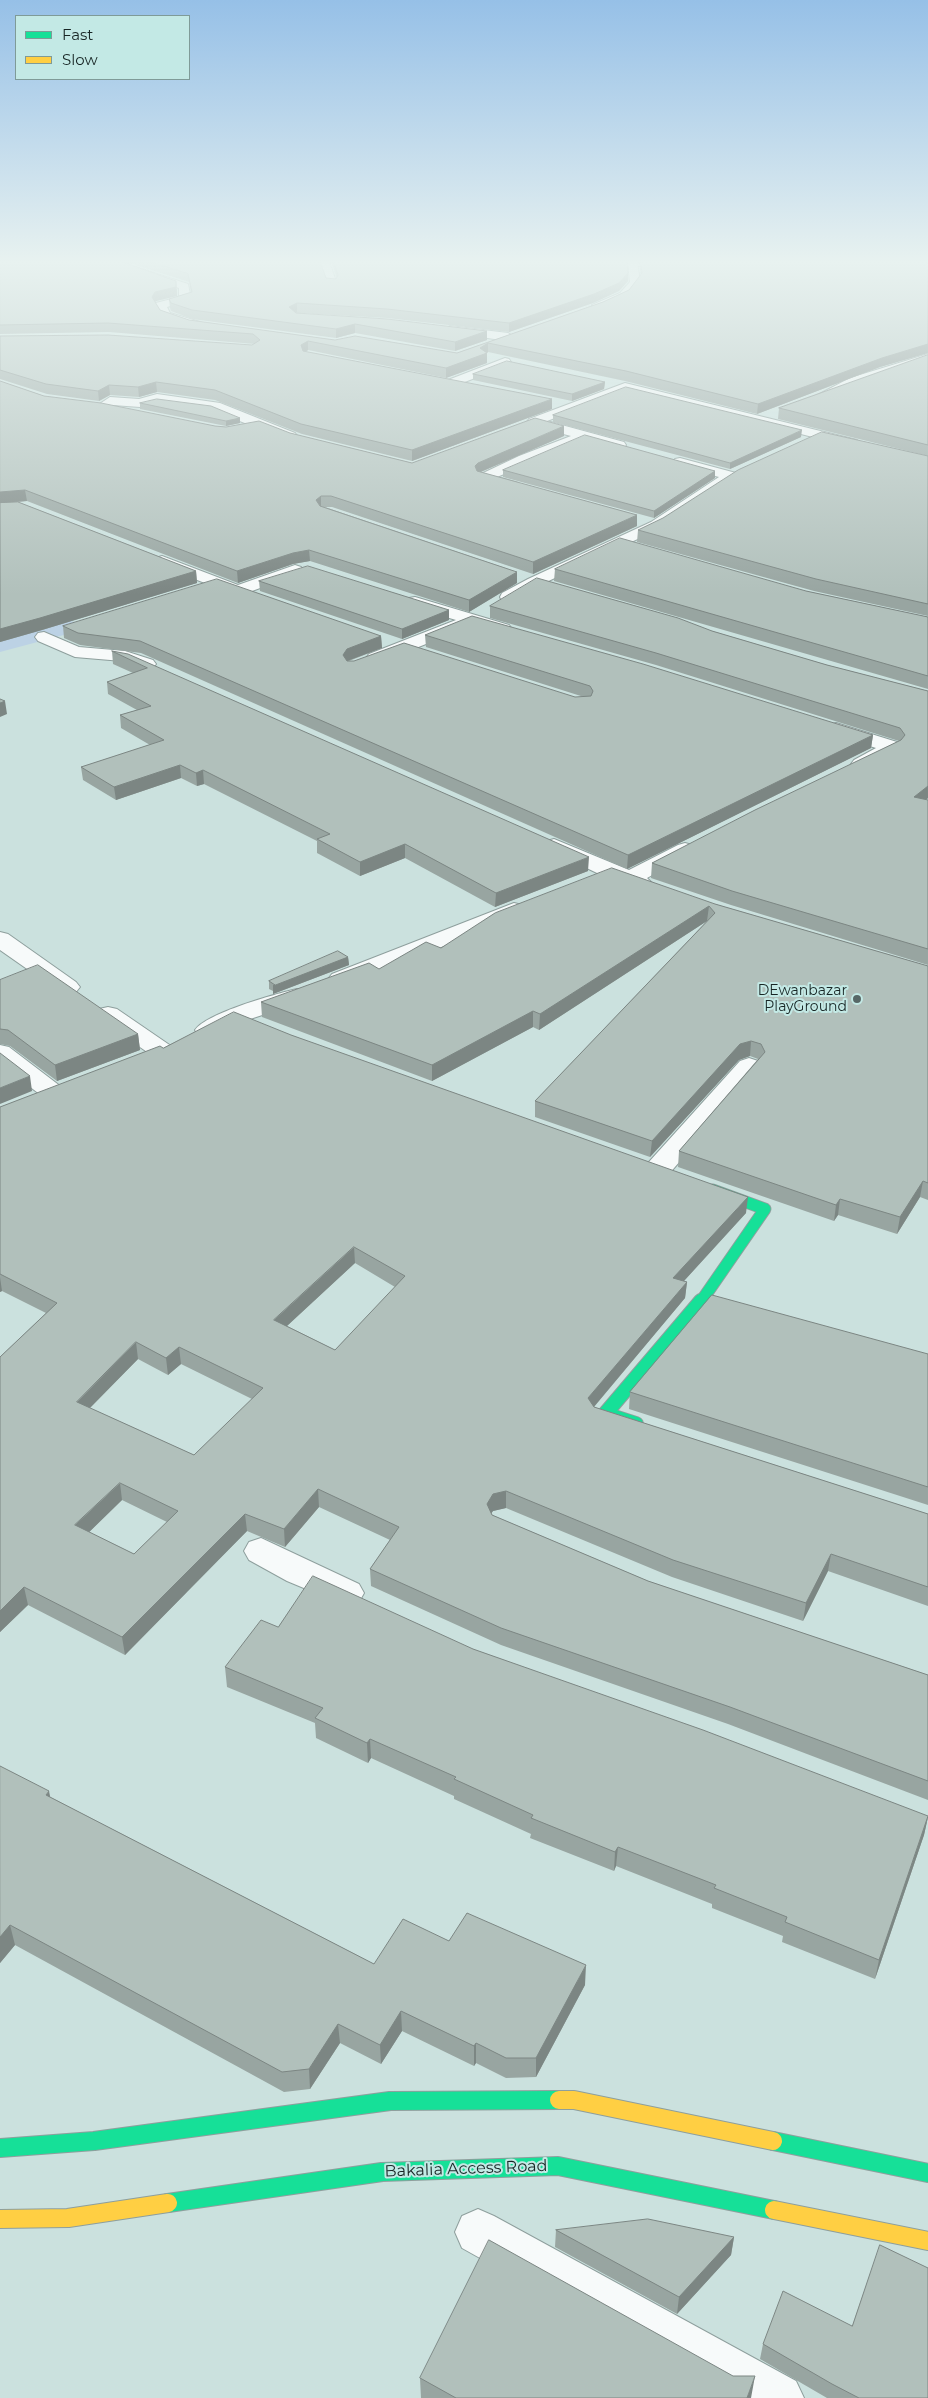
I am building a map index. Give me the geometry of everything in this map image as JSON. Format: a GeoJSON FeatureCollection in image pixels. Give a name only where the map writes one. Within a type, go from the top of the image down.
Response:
{"type":"FeatureCollection","features":[{"type":"Feature","properties":{"kind":"street"},"geometry":{"type":"LineString","coordinates":[[407,376],[444,384],[486,371]]}},
{"type":"Feature","properties":{"kind":"street"},"geometry":{"type":"LineString","coordinates":[[804,403],[837,391],[854,381],[886,371]]}},
{"type":"Feature","properties":{"kind":"street"},"geometry":{"type":"LineString","coordinates":[[598,381],[865,446]]}},
{"type":"Feature","properties":{"kind":"street"},"geometry":{"type":"LineString","coordinates":[[452,382],[480,388]]}},
{"type":"Feature","properties":{"kind":"street"},"geometry":{"type":"LineString","coordinates":[[625,387],[529,424],[629,448]]}},
{"type":"Feature","properties":{"kind":"street"},"geometry":{"type":"LineString","coordinates":[[149,416],[97,407],[115,400],[140,403],[157,398],[215,406],[304,441]]}},
{"type":"Feature","properties":{"kind":"street"},"geometry":{"type":"LineString","coordinates":[[545,401],[574,407]]}},
{"type":"Feature","properties":{"kind":"street"},"geometry":{"type":"LineString","coordinates":[[760,419],[777,412]]}},
{"type":"Feature","properties":{"kind":"street"},"geometry":{"type":"LineString","coordinates":[[237,430],[262,425]]}},
{"type":"Feature","properties":{"kind":"street"},"geometry":{"type":"LineString","coordinates":[[802,443],[820,435]]}},
{"type":"Feature","properties":{"kind":"street"},"geometry":{"type":"LineString","coordinates":[[528,490],[484,478],[524,459],[583,436]]}},
{"type":"Feature","properties":{"kind":"street"},"geometry":{"type":"LineString","coordinates":[[362,663],[471,620],[534,582],[656,525],[735,474],[666,458]]}},
{"type":"Feature","properties":{"kind":"street"},"geometry":{"type":"LineString","coordinates":[[638,520],[656,525]]}},
{"type":"Feature","properties":{"kind":"street"},"geometry":{"type":"LineString","coordinates":[[617,543],[644,550]]}},
{"type":"Feature","properties":{"kind":"street"},"geometry":{"type":"LineString","coordinates":[[148,555],[218,584],[266,601]]}},
{"type":"Feature","properties":{"kind":"street"},"geometry":{"type":"LineString","coordinates":[[238,591],[300,568],[309,568]]}},
{"type":"Feature","properties":{"kind":"street"},"geometry":{"type":"LineString","coordinates":[[516,576],[562,590]]}},
{"type":"Feature","properties":{"kind":"street"},"geometry":{"type":"LineString","coordinates":[[199,590],[218,584]]}},
{"type":"Feature","properties":{"kind":"street"},"geometry":{"type":"LineString","coordinates":[[395,596],[516,633]]}},
{"type":"Feature","properties":{"kind":"street"},"geometry":{"type":"LineString","coordinates":[[67,629],[44,637],[75,652],[125,656],[161,670]]}},
{"type":"Feature","properties":{"kind":"street"},"geometry":{"type":"LineString","coordinates":[[375,638],[431,656]]}},
{"type":"Feature","properties":{"kind":"street"},"geometry":{"type":"LineString","coordinates":[[818,724],[890,746],[891,748],[844,772]]}},
{"type":"Feature","properties":{"kind":"street"},"geometry":{"type":"LineString","coordinates":[[538,838],[656,889]]}},
{"type":"Feature","properties":{"kind":"street"},"geometry":{"type":"LineString","coordinates":[[584,882],[620,875],[704,840]]}},
{"type":"Feature","properties":{"kind":"street"},"geometry":{"type":"LineString","coordinates":[[135,1062],[244,1020],[318,987],[538,900]]}},
{"type":"Feature","properties":{"kind":"street"},"geometry":{"type":"LineString","coordinates":[[0,939],[162,1051]]}},
{"type":"Feature","properties":{"kind":"street"},"geometry":{"type":"LineString","coordinates":[[0,1052],[64,1090],[27,1104]]}},
{"type":"Feature","properties":{"kind":"street"},"geometry":{"type":"LineString","coordinates":[[658,1169],[749,1066]]}},
{"type":"Feature","properties":{"kind":"street"},"geometry":{"type":"LineString","coordinates":[[643,1426],[605,1414],[704,1298],[765,1209],[703,1186]]}},
{"type":"Feature","properties":{"kind":"street"},"geometry":{"type":"LineString","coordinates":[[704,1298],[732,1306]]}},
{"type":"Feature","properties":{"kind":"street"},"geometry":{"type":"LineString","coordinates":[[261,1551],[299,1572],[379,1608]]}},
{"type":"Feature","properties":{"kind":"street"},"geometry":{"type":"LineString","coordinates":[[0,2148],[94,2141],[390,2101],[574,2100],[928,2174]]}},
{"type":"Feature","properties":{"kind":"street","name":"Bakalia Access Road"},"geometry":{"type":"LineString","coordinates":[[0,2219],[68,2218],[382,2172],[558,2166],[928,2241]]}},
{"type":"Feature","properties":{"kind":"street"},"geometry":{"type":"LineString","coordinates":[[478,2232],[779,2398]]}},
{"type":"Feature","properties":{"kind":"building"},"geometry":{"type":"Polygon","coordinates":[[[3,371],[406,371],[552,399],[412,450],[301,424],[215,390],[156,382],[138,387],[109,385],[98,391],[46,384],[3,371]]]}},
{"type":"Feature","properties":{"kind":"building"},"geometry":{"type":"Polygon","coordinates":[[[481,371],[553,371],[605,382],[572,394],[473,374],[481,371]]]}},
{"type":"Feature","properties":{"kind":"building"},"geometry":{"type":"Polygon","coordinates":[[[626,371],[847,371],[758,404],[626,371]]]}},
{"type":"Feature","properties":{"kind":"building"},"geometry":{"type":"Polygon","coordinates":[[[883,371],[928,371],[928,445],[779,408],[883,371]]]}},
{"type":"Feature","properties":{"kind":"building"},"geometry":{"type":"Polygon","coordinates":[[[0,381],[44,396],[101,403],[215,426],[226,427],[259,421],[290,433],[412,463],[535,418],[564,426],[478,463],[475,466],[477,471],[637,515],[533,562],[331,496],[321,496],[316,500],[320,506],[517,572],[469,600],[309,550],[293,553],[237,571],[25,490],[0,492],[0,381]]]}},
{"type":"Feature","properties":{"kind":"building"},"geometry":{"type":"Polygon","coordinates":[[[626,387],[802,430],[730,463],[553,415],[626,387]]]}},
{"type":"Feature","properties":{"kind":"building"},"geometry":{"type":"Polygon","coordinates":[[[157,399],[211,406],[240,418],[226,421],[140,403],[157,399]]]}},
{"type":"Feature","properties":{"kind":"building"},"geometry":{"type":"Polygon","coordinates":[[[822,432],[928,456],[928,604],[816,579],[638,530],[663,518],[738,470],[822,432]]]}},
{"type":"Feature","properties":{"kind":"building"},"geometry":{"type":"Polygon","coordinates":[[[585,435],[715,471],[654,511],[503,470],[585,435]]]}},
{"type":"Feature","properties":{"kind":"building"},"geometry":{"type":"Polygon","coordinates":[[[18,502],[196,571],[0,629],[0,503],[18,502]]]}},
{"type":"Feature","properties":{"kind":"building"},"geometry":{"type":"Polygon","coordinates":[[[620,538],[806,591],[928,617],[928,676],[555,569],[620,538]]]}},
{"type":"Feature","properties":{"kind":"building"},"geometry":{"type":"Polygon","coordinates":[[[308,566],[449,610],[402,629],[259,581],[308,566]]]}},
{"type":"Feature","properties":{"kind":"building"},"geometry":{"type":"Polygon","coordinates":[[[537,578],[678,618],[712,631],[827,665],[928,691],[928,786],[914,797],[928,800],[928,949],[732,891],[652,863],[755,810],[901,740],[905,735],[900,728],[656,653],[490,606],[537,578]]]}},
{"type":"Feature","properties":{"kind":"building"},"geometry":{"type":"Polygon","coordinates":[[[217,579],[381,636],[347,649],[343,655],[347,661],[354,661],[404,643],[575,697],[591,696],[593,691],[590,686],[425,635],[472,616],[643,664],[873,735],[628,855],[140,641],[78,633],[63,626],[217,579]]]}},
{"type":"Feature","properties":{"kind":"building"},"geometry":{"type":"Polygon","coordinates":[[[112,651],[128,654],[589,857],[496,893],[405,844],[360,862],[317,839],[330,834],[203,770],[196,773],[180,765],[114,787],[81,767],[164,740],[120,715],[151,706],[107,682],[147,668],[112,651]]]}},
{"type":"Feature","properties":{"kind":"building"},"geometry":{"type":"Polygon","coordinates":[[[612,868],[715,904],[928,966],[928,1183],[923,1181],[900,1217],[840,1199],[836,1205],[679,1151],[765,1052],[761,1044],[751,1041],[740,1044],[652,1141],[535,1101],[715,913],[709,906],[540,1014],[533,1011],[432,1065],[261,1002],[369,963],[379,969],[426,942],[441,948],[495,913],[612,868]]]}},
{"type":"Feature","properties":{"kind":"building"},"geometry":{"type":"Polygon","coordinates":[[[338,951],[348,957],[273,986],[275,985],[269,981],[338,951]]]}},
{"type":"Feature","properties":{"kind":"building"},"geometry":{"type":"Polygon","coordinates":[[[38,965],[138,1034],[55,1065],[8,1030],[0,1029],[0,980],[38,965]]]}},
{"type":"Feature","properties":{"kind":"building"},"geometry":{"type":"Polygon","coordinates":[[[234,1012],[291,1035],[748,1197],[673,1278],[687,1282],[588,1398],[594,1407],[928,1514],[928,1587],[831,1554],[806,1603],[673,1560],[506,1491],[493,1494],[487,1504],[492,1515],[648,1581],[928,1675],[928,1781],[730,1707],[501,1628],[370,1569],[399,1527],[318,1489],[284,1529],[245,1514],[122,1637],[24,1587],[0,1611],[0,1357],[57,1303],[0,1274],[0,1107],[160,1046],[163,1048],[234,1012]],[[354,1247],[274,1320],[335,1350],[405,1276],[354,1247]],[[136,1342],[77,1402],[194,1455],[263,1388],[179,1347],[166,1358],[136,1342]],[[120,1483],[75,1525],[134,1554],[178,1511],[120,1483]]]}},
{"type":"Feature","properties":{"kind":"building"},"geometry":{"type":"Polygon","coordinates":[[[0,1053],[30,1076],[0,1088],[0,1053]]]}},
{"type":"Feature","properties":{"kind":"building"},"geometry":{"type":"Polygon","coordinates":[[[712,1295],[928,1354],[928,1487],[630,1392],[712,1295]]]}},
{"type":"Feature","properties":{"kind":"building"},"geometry":{"type":"Polygon","coordinates":[[[313,1576],[473,1649],[703,1730],[928,1816],[879,1960],[785,1922],[787,1917],[714,1888],[716,1885],[618,1847],[615,1852],[531,1818],[533,1815],[454,1779],[456,1777],[370,1739],[367,1743],[315,1718],[323,1708],[225,1667],[261,1620],[278,1627],[313,1576]]]}},
{"type":"Feature","properties":{"kind":"building"},"geometry":{"type":"Polygon","coordinates":[[[0,1766],[49,1791],[46,1795],[374,1964],[403,1919],[449,1941],[467,1913],[586,1965],[536,2058],[506,2058],[476,2043],[474,2046],[401,2011],[380,2045],[338,2024],[309,2069],[282,2072],[10,1925],[0,1937],[0,1766]]]}},
{"type":"Feature","properties":{"kind":"building"},"geometry":{"type":"Polygon","coordinates":[[[648,2219],[734,2237],[679,2297],[556,2230],[648,2219]]]}},
{"type":"Feature","properties":{"kind":"building"},"geometry":{"type":"Polygon","coordinates":[[[489,2240],[733,2376],[755,2376],[747,2398],[456,2398],[420,2378],[489,2240]]]}},
{"type":"Feature","properties":{"kind":"building"},"geometry":{"type":"Polygon","coordinates":[[[880,2245],[928,2268],[928,2398],[859,2398],[763,2344],[783,2291],[852,2326],[880,2245]]]}},
{"type":"Feature","properties":{"kind":"waterway"},"geometry":{"type":"LineString","coordinates":[[0,644],[66,627]]}},
{"type":"Feature","properties":{"kind":"traffic: fast"},"geometry":{"type":"LineString","coordinates":[[636,1424],[605,1414],[704,1298],[765,1209],[713,1190]]}},
{"type":"Feature","properties":{"kind":"traffic: fast"},"geometry":{"type":"LineString","coordinates":[[0,2148],[94,2141],[390,2101],[559,2100]]}},
{"type":"Feature","properties":{"kind":"traffic: fast"},"geometry":{"type":"LineString","coordinates":[[773,2141],[928,2173]]}},
{"type":"Feature","properties":{"kind":"traffic: fast"},"geometry":{"type":"LineString","coordinates":[[168,2203],[382,2172],[558,2166],[774,2210]]}},
{"type":"Feature","properties":{"kind":"traffic: slow"},"geometry":{"type":"LineString","coordinates":[[559,2100],[574,2100],[773,2141]]}},
{"type":"Feature","properties":{"kind":"traffic: slow"},"geometry":{"type":"LineString","coordinates":[[0,2219],[68,2218],[168,2203]]}},
{"type":"Feature","properties":{"kind":"traffic: slow"},"geometry":{"type":"LineString","coordinates":[[774,2210],[928,2241]]}},
{"type":"Feature","properties":{"kind":"place","name":"DEwanbazar PlayGround"},"geometry":{"type":"Point","coordinates":[857,999]}}]}
